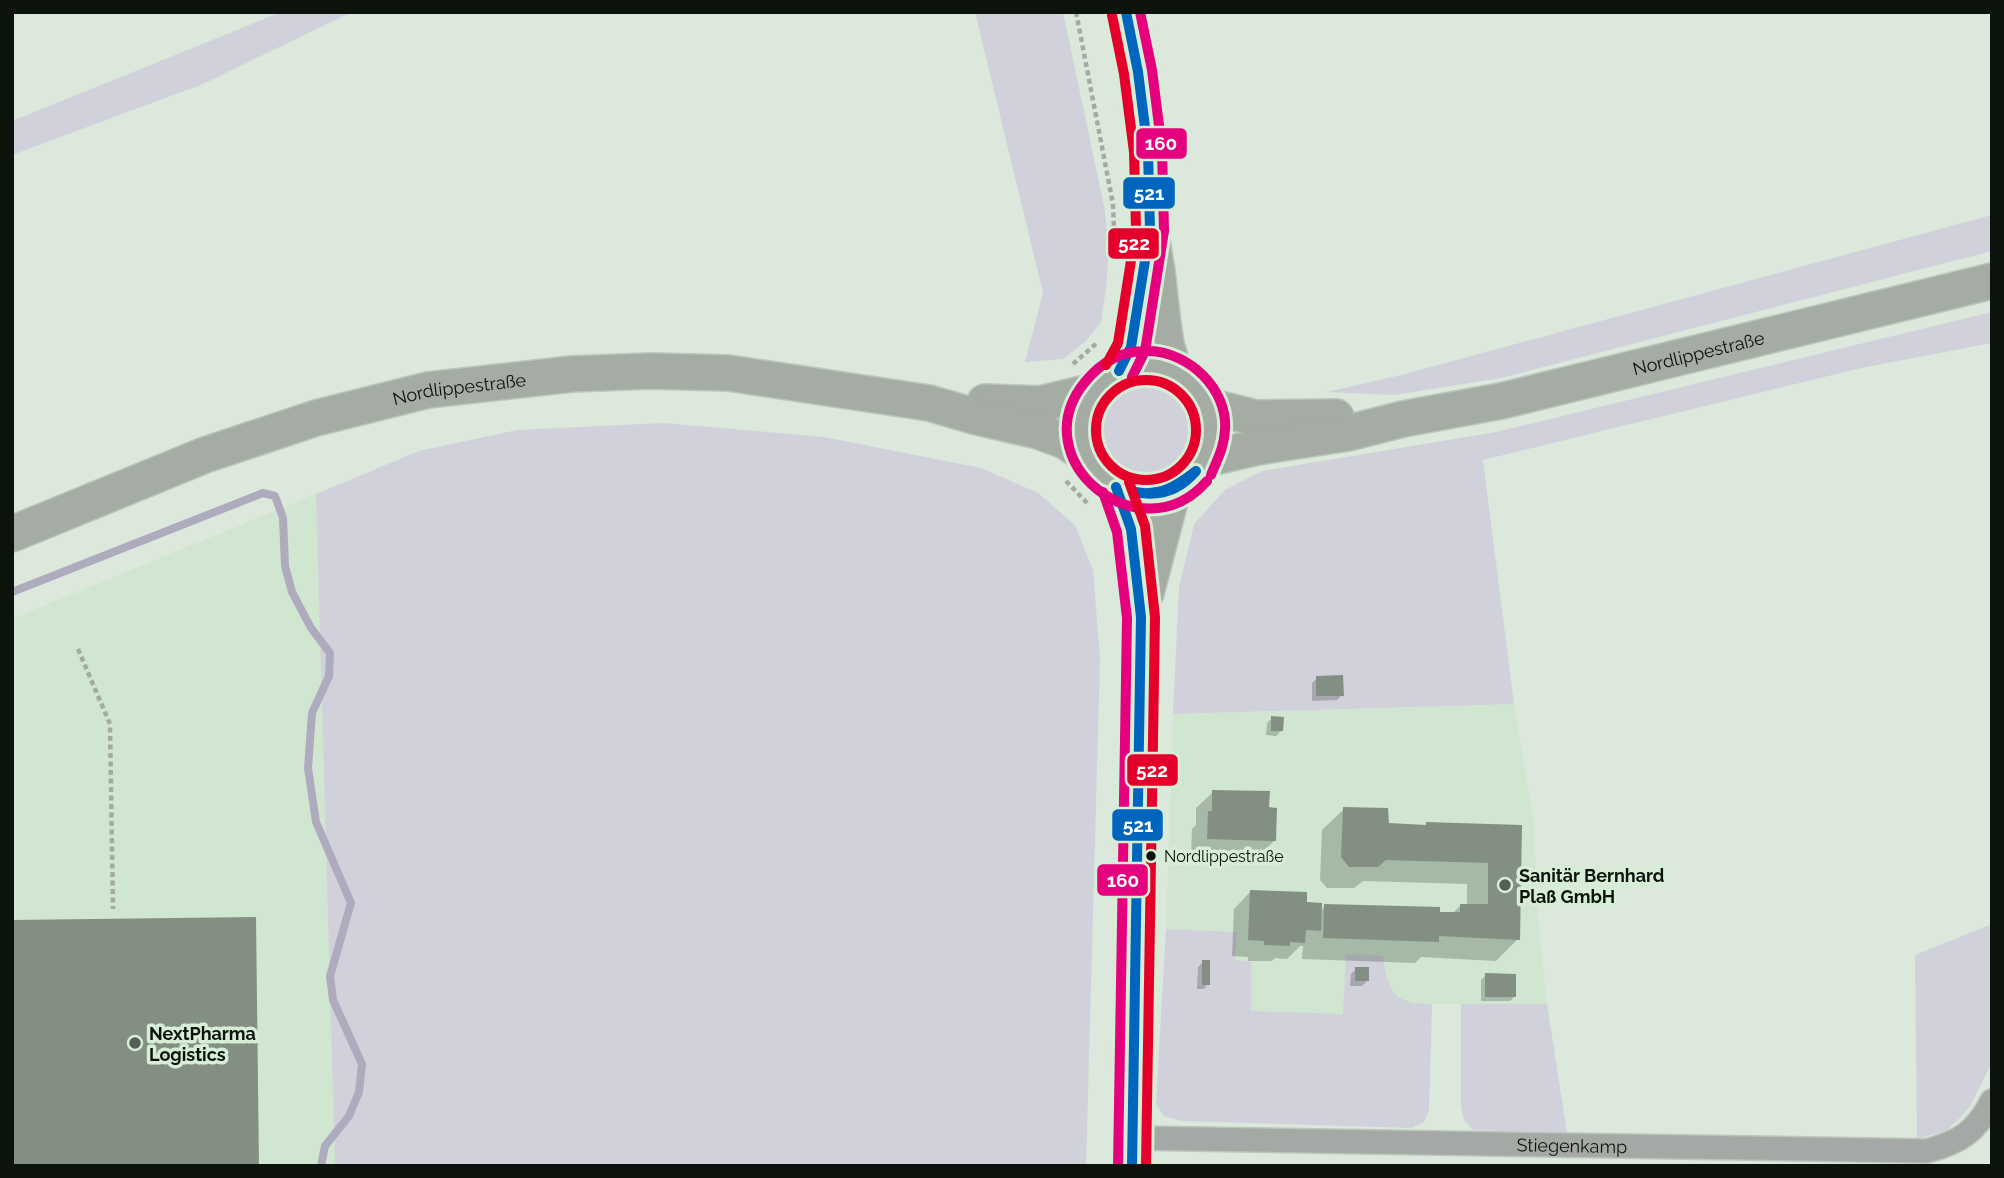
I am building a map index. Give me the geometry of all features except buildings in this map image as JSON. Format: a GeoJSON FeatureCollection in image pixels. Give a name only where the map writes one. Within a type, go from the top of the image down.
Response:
{"type":"FeatureCollection","features":[{"type":"Feature","properties":{"kind":"main road"},"geometry":{"type":"LineString","coordinates":[[1126,12],[1138,72],[1148,151],[1150,230],[1166,344],[1174,371]]}},
{"type":"Feature","properties":{"kind":"main road"},"geometry":{"type":"LineString","coordinates":[[1133,1152],[1141,617],[1131,529],[1104,498],[1097,472],[1074,465],[1087,405],[1131,348],[1150,230]]}},
{"type":"Feature","properties":{"kind":"main road","name":"Nordlippestraße"},"geometry":{"type":"LineString","coordinates":[[1206,459],[1501,401],[1992,281]]}},
{"type":"Feature","properties":{"kind":"main road"},"geometry":{"type":"LineString","coordinates":[[1104,498],[1173,490],[1191,478],[1206,459],[1211,444],[1212,425],[1201,393],[1189,380],[1174,371],[1158,365],[1137,365],[1106,381]]}},
{"type":"Feature","properties":{"kind":"main road","name":"Nordlippestraße"},"geometry":{"type":"LineString","coordinates":[[12,534],[205,455],[316,418],[428,390],[572,374],[651,371],[728,373],[929,403],[1065,440],[1074,465]]}},
{"type":"Feature","properties":{"kind":"main road","name":"Nordlippestraße"},"geometry":{"type":"LineString","coordinates":[[929,403],[1040,404],[1106,381]]}},
{"type":"Feature","properties":{"kind":"main road","name":"Nordlippestraße"},"geometry":{"type":"LineString","coordinates":[[1208,407],[1256,418],[1346,416],[1403,419]]}},
{"type":"Feature","properties":{"kind":"main road"},"geometry":{"type":"LineString","coordinates":[[1141,617],[1173,490]]}},
{"type":"Feature","properties":{"kind":"street","name":"Stiegenkamp"},"geometry":{"type":"LineString","coordinates":[[1133,1152],[1927,1151],[1950,1145],[1970,1132],[1984,1116],[1992,1101]]}},
{"type":"Feature","properties":{"kind":"path"},"geometry":{"type":"LineString","coordinates":[[1076,12],[1113,204],[1115,257]]}},
{"type":"Feature","properties":{"kind":"path"},"geometry":{"type":"LineString","coordinates":[[1071,365],[1103,337]]}},
{"type":"Feature","properties":{"kind":"path"},"geometry":{"type":"LineString","coordinates":[[1074,465],[1104,498]]}},
{"type":"Feature","properties":{"kind":"path"},"geometry":{"type":"LineString","coordinates":[[78,649],[110,724],[113,909]]}},
{"type":"Feature","properties":{"kind":"shaded area"},"geometry":{"type":"Polygon","coordinates":[[[281,12],[352,12],[203,84],[12,155],[12,121],[281,12]]]}},
{"type":"Feature","properties":{"kind":"shaded area"},"geometry":{"type":"Polygon","coordinates":[[[975,12],[1063,12],[1104,206],[1109,249],[1101,322],[1086,341],[1063,359],[1025,362],[1043,293],[975,12]]]}},
{"type":"Feature","properties":{"kind":"shaded area"},"geometry":{"type":"Polygon","coordinates":[[[1992,215],[1992,251],[1501,378],[1394,395],[1327,392],[1401,375],[1992,215]]]}},
{"type":"Feature","properties":{"kind":"shaded area"},"geometry":{"type":"Polygon","coordinates":[[[1992,312],[1992,343],[1861,368],[1483,460],[1514,704],[1173,714],[1179,588],[1194,524],[1225,490],[1262,471],[1496,432],[1992,312]]]}},
{"type":"Feature","properties":{"kind":"shaded area"},"geometry":{"type":"Polygon","coordinates":[[[1148,377],[1168,381],[1185,392],[1196,409],[1200,429],[1196,449],[1185,466],[1168,477],[1148,481],[1128,477],[1111,466],[1100,449],[1096,429],[1100,409],[1111,392],[1128,381],[1148,377]]]}},
{"type":"Feature","properties":{"kind":"shaded area"},"geometry":{"type":"Polygon","coordinates":[[[663,423],[824,437],[981,468],[1038,493],[1075,525],[1093,570],[1100,659],[1086,1166],[335,1166],[316,494],[419,451],[517,430],[663,423]]]}},
{"type":"Feature","properties":{"kind":"shaded area"},"geometry":{"type":"Polygon","coordinates":[[[316,494],[335,1166],[12,1166],[12,619],[316,494]]]}},
{"type":"Feature","properties":{"kind":"shaded area"},"geometry":{"type":"Polygon","coordinates":[[[1514,704],[1534,823],[1538,917],[1547,1004],[1411,1004],[1400,999],[1386,980],[1346,954],[1344,1014],[1250,1012],[1251,962],[1235,960],[1237,932],[1166,929],[1173,714],[1514,704]]]}},
{"type":"Feature","properties":{"kind":"shaded area"},"geometry":{"type":"Polygon","coordinates":[[[1992,924],[1992,1063],[1970,1106],[1960,1118],[1946,1131],[1917,1139],[1915,955],[1992,924]]]}},
{"type":"Feature","properties":{"kind":"shaded area"},"geometry":{"type":"Polygon","coordinates":[[[1166,929],[1237,932],[1235,960],[1251,962],[1251,1011],[1343,1014],[1346,954],[1383,956],[1387,979],[1395,993],[1409,1002],[1432,1004],[1429,1110],[1424,1122],[1412,1128],[1181,1121],[1164,1116],[1156,1104],[1166,929]]]}},
{"type":"Feature","properties":{"kind":"shaded area"},"geometry":{"type":"Polygon","coordinates":[[[1461,1004],[1547,1004],[1567,1133],[1473,1130],[1464,1120],[1461,1107],[1461,1004]]]}},
{"type":"Feature","properties":{"kind":"waterway"},"geometry":{"type":"LineString","coordinates":[[12,592],[263,493],[275,496],[283,518],[285,566],[292,592],[311,628],[330,653],[329,676],[312,713],[308,768],[316,822],[351,903],[330,976],[333,1000],[362,1064],[359,1092],[349,1116],[325,1146],[321,1166]]}},
{"type":"Feature","properties":{"kind":"transit line","name":"521"},"geometry":{"type":"LineString","coordinates":[[1119,371],[1131,347],[1150,230],[1148,151],[1138,72],[1126,12]]}},
{"type":"Feature","properties":{"kind":"transit line","name":"160"},"geometry":{"type":"LineString","coordinates":[[1132,377],[1145,351],[1164,231],[1162,149],[1152,70],[1140,12]]}},
{"type":"Feature","properties":{"kind":"transit line","name":"522"},"geometry":{"type":"LineString","coordinates":[[1106,365],[1118,343],[1136,229],[1134,152],[1124,74],[1112,15]]}},
{"type":"Feature","properties":{"kind":"transit line","name":"160"},"geometry":{"type":"LineString","coordinates":[[1207,481],[1180,502],[1151,509],[1123,504],[1097,489],[1078,468],[1068,441],[1069,412],[1085,382],[1105,363],[1121,355],[1139,351],[1164,353],[1191,366],[1213,387],[1224,415],[1223,443],[1211,475]]}},
{"type":"Feature","properties":{"kind":"transit line","name":"522"},"geometry":{"type":"LineString","coordinates":[[1146,380],[1165,384],[1181,395],[1192,411],[1196,430],[1192,449],[1181,465],[1165,476],[1146,480],[1127,476],[1111,465],[1100,449],[1096,430],[1100,411],[1111,395],[1127,384],[1146,380]]}},
{"type":"Feature","properties":{"kind":"transit line","name":"521"},"geometry":{"type":"LineString","coordinates":[[1135,492],[1160,492],[1196,471]]}},
{"type":"Feature","properties":{"kind":"transit line","name":"521"},"geometry":{"type":"LineString","coordinates":[[1135,492],[1161,493],[1183,483],[1196,471]]}},
{"type":"Feature","properties":{"kind":"transit line","name":"522"},"geometry":{"type":"LineString","coordinates":[[1129,482],[1145,526],[1155,617],[1146,1166]]}},
{"type":"Feature","properties":{"kind":"transit line","name":"521"},"geometry":{"type":"LineString","coordinates":[[1116,487],[1131,529],[1141,617],[1132,1166]]}},
{"type":"Feature","properties":{"kind":"transit line","name":"160"},"geometry":{"type":"LineString","coordinates":[[1103,492],[1117,532],[1127,618],[1118,1166]]}},
{"type":"Feature","properties":{"kind":"place","name":"Nordlippestraße"},"geometry":{"type":"Point","coordinates":[1151,856]}},
{"type":"Feature","properties":{"kind":"place","name":"Sanitär Bernhard Plaß GmbH"},"geometry":{"type":"Point","coordinates":[1505,885]}},
{"type":"Feature","properties":{"kind":"place","name":"NextPharma Logistics"},"geometry":{"type":"Point","coordinates":[135,1043]}}]}
